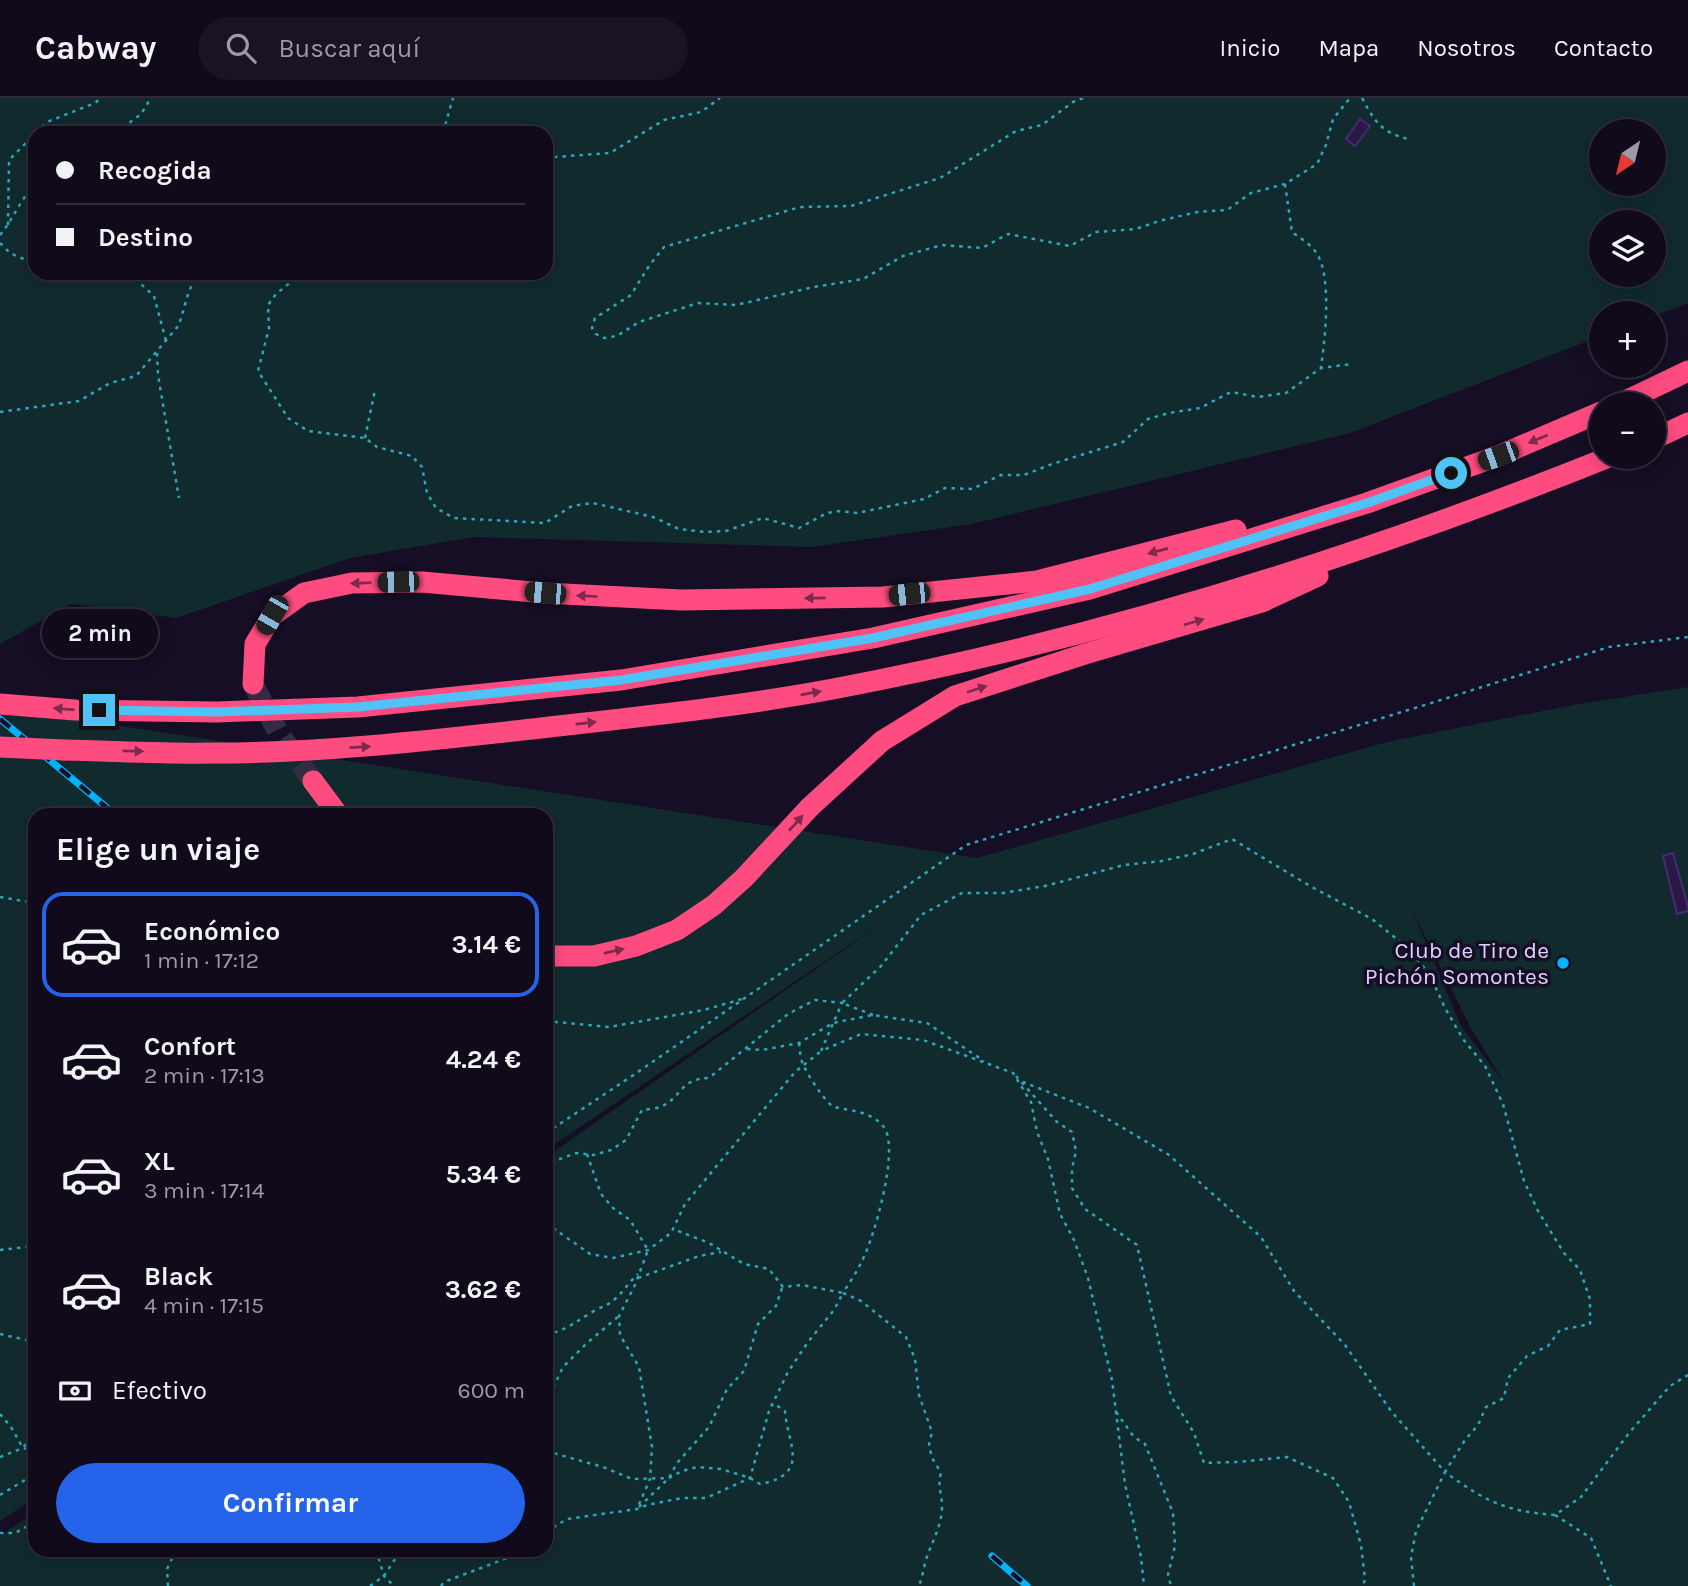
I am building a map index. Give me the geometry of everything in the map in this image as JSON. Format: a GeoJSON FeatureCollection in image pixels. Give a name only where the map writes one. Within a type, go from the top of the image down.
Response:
{"type":"FeatureCollection","features":[{"type":"Feature","properties":{"kind":"highway"},"geometry":{"type":"LineString","coordinates":[[1644,392],[1688,371]]}},
{"type":"Feature","properties":{"kind":"highway"},"geometry":{"type":"LineString","coordinates":[[6,704],[75,710],[216,712],[358,707],[621,680],[873,638],[1090,589],[1367,503],[1498,456],[1589,417]]}},
{"type":"Feature","properties":{"kind":"highway"},"geometry":{"type":"LineString","coordinates":[[1666,433],[1688,423]]}},
{"type":"Feature","properties":{"kind":"highway"},"geometry":{"type":"LineString","coordinates":[[0,747],[216,753],[369,747],[720,708],[861,683],[1102,628],[1268,581],[1512,496],[1589,465]]}},
{"type":"Feature","properties":{"kind":"highway"},"geometry":{"type":"LineString","coordinates":[[253,684],[255,644],[272,615],[304,593],[352,583],[422,582],[545,593],[681,600],[883,597],[1037,581],[1296,512],[1367,503]]}},
{"type":"Feature","properties":{"kind":"highway"},"geometry":{"type":"LineString","coordinates":[[553,956],[594,956],[636,946],[677,930],[715,905],[810,807],[882,741],[955,696],[1262,602],[1428,525]]}},
{"type":"Feature","properties":{"kind":"highway"},"geometry":{"type":"LineString","coordinates":[[313,781],[333,808]]}},
{"type":"Feature","properties":{"kind":"path"},"geometry":{"type":"LineString","coordinates":[[43,126],[101,98]]}},
{"type":"Feature","properties":{"kind":"path"},"geometry":{"type":"LineString","coordinates":[[125,126],[141,114],[151,98]]}},
{"type":"Feature","properties":{"kind":"path"},"geometry":{"type":"LineString","coordinates":[[445,126],[453,98]]}},
{"type":"Feature","properties":{"kind":"path"},"geometry":{"type":"LineString","coordinates":[[553,158],[610,153],[664,120],[701,112],[720,98]]}},
{"type":"Feature","properties":{"kind":"path"},"geometry":{"type":"LineString","coordinates":[[1083,98],[1042,125],[1016,131],[940,178],[850,206],[800,207],[664,247],[631,295],[595,318],[592,328],[604,338],[617,336],[639,322],[698,303],[736,305],[863,279],[903,256],[942,245],[982,248],[1008,234],[1070,246],[1096,232],[1136,229],[1197,212],[1227,210],[1251,193],[1285,184],[1317,164],[1326,145],[1333,119],[1350,98]]}},
{"type":"Feature","properties":{"kind":"path"},"geometry":{"type":"LineString","coordinates":[[1362,98],[1379,124],[1390,134],[1408,139]]}},
{"type":"Feature","properties":{"kind":"path"},"geometry":{"type":"LineString","coordinates":[[8,225],[9,160],[28,142]]}},
{"type":"Feature","properties":{"kind":"path"},"geometry":{"type":"LineString","coordinates":[[1285,184],[1293,232],[1316,253],[1325,273],[1325,338],[1321,368]]}},
{"type":"Feature","properties":{"kind":"path"},"geometry":{"type":"LineString","coordinates":[[0,235],[28,191]]}},
{"type":"Feature","properties":{"kind":"path"},"geometry":{"type":"LineString","coordinates":[[0,243],[10,253],[28,261]]}},
{"type":"Feature","properties":{"kind":"path"},"geometry":{"type":"LineString","coordinates":[[136,280],[153,296],[166,341]]}},
{"type":"Feature","properties":{"kind":"path"},"geometry":{"type":"LineString","coordinates":[[0,412],[79,401],[110,383],[136,376],[179,325],[194,280]]}},
{"type":"Feature","properties":{"kind":"path"},"geometry":{"type":"LineString","coordinates":[[293,280],[276,294],[268,305],[269,328],[258,371],[288,418],[308,431],[365,438],[377,447],[412,456],[422,467],[427,493],[436,508],[454,518],[545,523],[572,506],[593,503],[653,517],[679,529],[726,531],[763,518],[799,527],[827,513],[857,513],[924,499],[945,488],[972,489],[1001,475],[1024,475],[1123,442],[1148,419],[1200,408],[1231,392],[1258,397],[1286,393],[1321,368],[1352,365]]}},
{"type":"Feature","properties":{"kind":"path"},"geometry":{"type":"LineString","coordinates":[[157,351],[158,375],[179,498]]}},
{"type":"Feature","properties":{"kind":"path"},"geometry":{"type":"LineString","coordinates":[[365,438],[375,390]]}},
{"type":"Feature","properties":{"kind":"path"},"geometry":{"type":"LineString","coordinates":[[553,1128],[966,845],[1609,647],[1688,636]]}},
{"type":"Feature","properties":{"kind":"path"},"geometry":{"type":"LineString","coordinates":[[821,1051],[842,1003],[881,966],[921,915],[962,893],[1003,893],[1045,886],[1124,865],[1193,854],[1232,839],[1310,886],[1372,919],[1409,949],[1430,975],[1463,1039],[1485,1066],[1503,1104],[1524,1181],[1554,1238],[1580,1270],[1590,1299],[1590,1324],[1560,1330],[1548,1346],[1527,1356],[1508,1378],[1504,1398],[1486,1407],[1478,1424],[1445,1472],[1416,1531],[1411,1557],[1414,1586]]}},
{"type":"Feature","properties":{"kind":"path"},"geometry":{"type":"LineString","coordinates":[[0,897],[28,902]]}},
{"type":"Feature","properties":{"kind":"path"},"geometry":{"type":"LineString","coordinates":[[553,1022],[609,1027],[704,1010],[746,998]]}},
{"type":"Feature","properties":{"kind":"path"},"geometry":{"type":"LineString","coordinates":[[553,1164],[576,1153],[594,1155],[611,1150],[626,1140],[642,1110],[659,1108],[673,1099],[685,1085],[697,1078],[709,1078],[788,1014],[815,1000],[842,1003],[873,1015],[927,1023],[990,1065]]}},
{"type":"Feature","properties":{"kind":"path"},"geometry":{"type":"LineString","coordinates":[[746,1048],[762,1050],[799,1043],[833,1023],[873,1015]]}},
{"type":"Feature","properties":{"kind":"path"},"geometry":{"type":"LineString","coordinates":[[553,1228],[590,1255],[614,1258],[648,1250],[673,1229],[685,1204],[795,1072],[821,1051],[861,1034],[923,1041],[1013,1073],[1057,1122],[1072,1132],[1076,1151],[1072,1188],[1085,1209],[1137,1245],[1171,1396],[1194,1433],[1203,1463],[1287,1457],[1333,1478],[1349,1502],[1355,1523],[1361,1545],[1365,1579],[1363,1586]]}},
{"type":"Feature","properties":{"kind":"path"},"geometry":{"type":"LineString","coordinates":[[750,1478],[772,1403],[793,1363],[834,1310],[862,1262],[874,1234],[888,1170],[888,1137],[885,1127],[872,1116],[831,1106],[803,1066],[799,1043]]}},
{"type":"Feature","properties":{"kind":"path"},"geometry":{"type":"LineString","coordinates":[[1013,1073],[1031,1102],[1060,1213],[1074,1240],[1087,1278],[1112,1380],[1125,1484],[1141,1557],[1144,1586]]}},
{"type":"Feature","properties":{"kind":"path"},"geometry":{"type":"LineString","coordinates":[[1023,1082],[1089,1108],[1169,1155],[1261,1237],[1294,1291],[1345,1345],[1391,1411],[1445,1472],[1475,1494],[1508,1510],[1555,1515],[1591,1538],[1611,1586]]}},
{"type":"Feature","properties":{"kind":"path"},"geometry":{"type":"LineString","coordinates":[[587,1154],[601,1194],[613,1208],[630,1220],[648,1250]]}},
{"type":"Feature","properties":{"kind":"path"},"geometry":{"type":"LineString","coordinates":[[673,1229],[709,1243],[744,1264],[769,1269],[783,1287]]}},
{"type":"Feature","properties":{"kind":"path"},"geometry":{"type":"LineString","coordinates":[[0,1251],[28,1247]]}},
{"type":"Feature","properties":{"kind":"path"},"geometry":{"type":"LineString","coordinates":[[553,1388],[563,1367],[619,1316],[638,1278],[648,1250]]}},
{"type":"Feature","properties":{"kind":"path"},"geometry":{"type":"LineString","coordinates":[[638,1278],[699,1256],[721,1252]]}},
{"type":"Feature","properties":{"kind":"path"},"geometry":{"type":"LineString","coordinates":[[553,1332],[562,1330],[598,1308],[607,1306],[640,1272]]}},
{"type":"Feature","properties":{"kind":"path"},"geometry":{"type":"LineString","coordinates":[[783,1287],[802,1285],[843,1293],[861,1301],[906,1337],[915,1359],[919,1395],[932,1432],[929,1445],[932,1458],[941,1473],[937,1486],[942,1505],[937,1536],[927,1555],[926,1568],[919,1586]]}},
{"type":"Feature","properties":{"kind":"path"},"geometry":{"type":"LineString","coordinates":[[669,1478],[677,1463],[709,1427],[727,1389],[744,1371],[758,1324],[776,1306],[783,1287]]}},
{"type":"Feature","properties":{"kind":"path"},"geometry":{"type":"LineString","coordinates":[[619,1316],[620,1335],[639,1367],[652,1447],[650,1479],[637,1509]]}},
{"type":"Feature","properties":{"kind":"path"},"geometry":{"type":"LineString","coordinates":[[0,1334],[28,1340]]}},
{"type":"Feature","properties":{"kind":"path"},"geometry":{"type":"LineString","coordinates":[[1555,1515],[1581,1497],[1661,1395],[1688,1374]]}},
{"type":"Feature","properties":{"kind":"path"},"geometry":{"type":"LineString","coordinates":[[637,1509],[669,1478],[697,1467],[721,1469],[760,1484],[776,1481],[790,1467],[794,1454],[785,1411],[772,1403]]}},
{"type":"Feature","properties":{"kind":"path"},"geometry":{"type":"LineString","coordinates":[[1116,1411],[1134,1437],[1145,1444],[1173,1513],[1175,1546],[1168,1575],[1171,1586]]}},
{"type":"Feature","properties":{"kind":"path"},"geometry":{"type":"LineString","coordinates":[[0,1414],[23,1448],[28,1449]]}},
{"type":"Feature","properties":{"kind":"path"},"geometry":{"type":"LineString","coordinates":[[0,1457],[23,1448],[28,1441]]}},
{"type":"Feature","properties":{"kind":"path"},"geometry":{"type":"LineString","coordinates":[[553,1453],[603,1467],[632,1479],[669,1478]]}},
{"type":"Feature","properties":{"kind":"path"},"geometry":{"type":"LineString","coordinates":[[0,1495],[28,1478]]}},
{"type":"Feature","properties":{"kind":"path"},"geometry":{"type":"LineString","coordinates":[[553,1528],[567,1519],[637,1509],[682,1498],[706,1497],[750,1478]]}},
{"type":"Feature","properties":{"kind":"path"},"geometry":{"type":"LineString","coordinates":[[0,1533],[15,1534],[28,1526]]}},
{"type":"Feature","properties":{"kind":"path"},"geometry":{"type":"LineString","coordinates":[[168,1586],[167,1569],[173,1557]]}},
{"type":"Feature","properties":{"kind":"path"},"geometry":{"type":"LineString","coordinates":[[378,1557],[384,1576],[394,1586]]}},
{"type":"Feature","properties":{"kind":"path"},"geometry":{"type":"LineString","coordinates":[[370,1586],[384,1576],[397,1557]]}},
{"type":"Feature","properties":{"kind":"path"},"geometry":{"type":"LineString","coordinates":[[441,1586],[510,1557]]}},
{"type":"Feature","properties":{"kind":"green space"},"geometry":{"type":"Polygon","coordinates":[[[0,98],[1688,98],[1688,303],[1666,311],[1666,301],[1589,301],[1589,341],[1350,433],[971,524],[812,547],[474,537],[350,558],[176,618],[71,604],[0,644],[0,98]]]}},
{"type":"Feature","properties":{"kind":"green space"},"geometry":{"type":"Polygon","coordinates":[[[1688,687],[1688,1586],[0,1586],[0,1536],[28,1517],[28,1557],[553,1557],[553,1152],[892,916],[553,1145],[553,808],[28,808],[28,1503],[0,1521],[0,696],[18,710],[977,858],[1387,742],[1573,705],[1688,687]],[[1412,910],[1461,1026],[1505,1084],[1472,1030],[1412,910]]]}},
{"type":"Feature","properties":{"kind":"building"},"geometry":{"type":"Polygon","coordinates":[[[1360,119],[1370,126],[1355,146],[1346,139],[1360,119]]]}},
{"type":"Feature","properties":{"kind":"building"},"geometry":{"type":"Polygon","coordinates":[[[1673,853],[1688,907],[1688,911],[1677,914],[1663,856],[1673,853]]]}},
{"type":"Feature","properties":{"kind":"tunnel"},"geometry":{"type":"LineString","coordinates":[[253,684],[278,732],[313,781]]}},
{"type":"Feature","properties":{"kind":"railway"},"geometry":{"type":"LineString","coordinates":[[0,719],[107,808]]}},
{"type":"Feature","properties":{"kind":"railway"},"geometry":{"type":"LineString","coordinates":[[992,1556],[1027,1586]]}},
{"type":"Feature","properties":{"kind":"place","name":"Club de Tiro de Pichón Somontes"},"geometry":{"type":"Point","coordinates":[1563,963]}},
{"type":"Feature","properties":{"kind":"route"},"geometry":{"type":"LineString","coordinates":[[99,710],[216,712],[358,707],[621,680],[873,638],[1090,589],[1367,503],[1451,473]]}}]}
